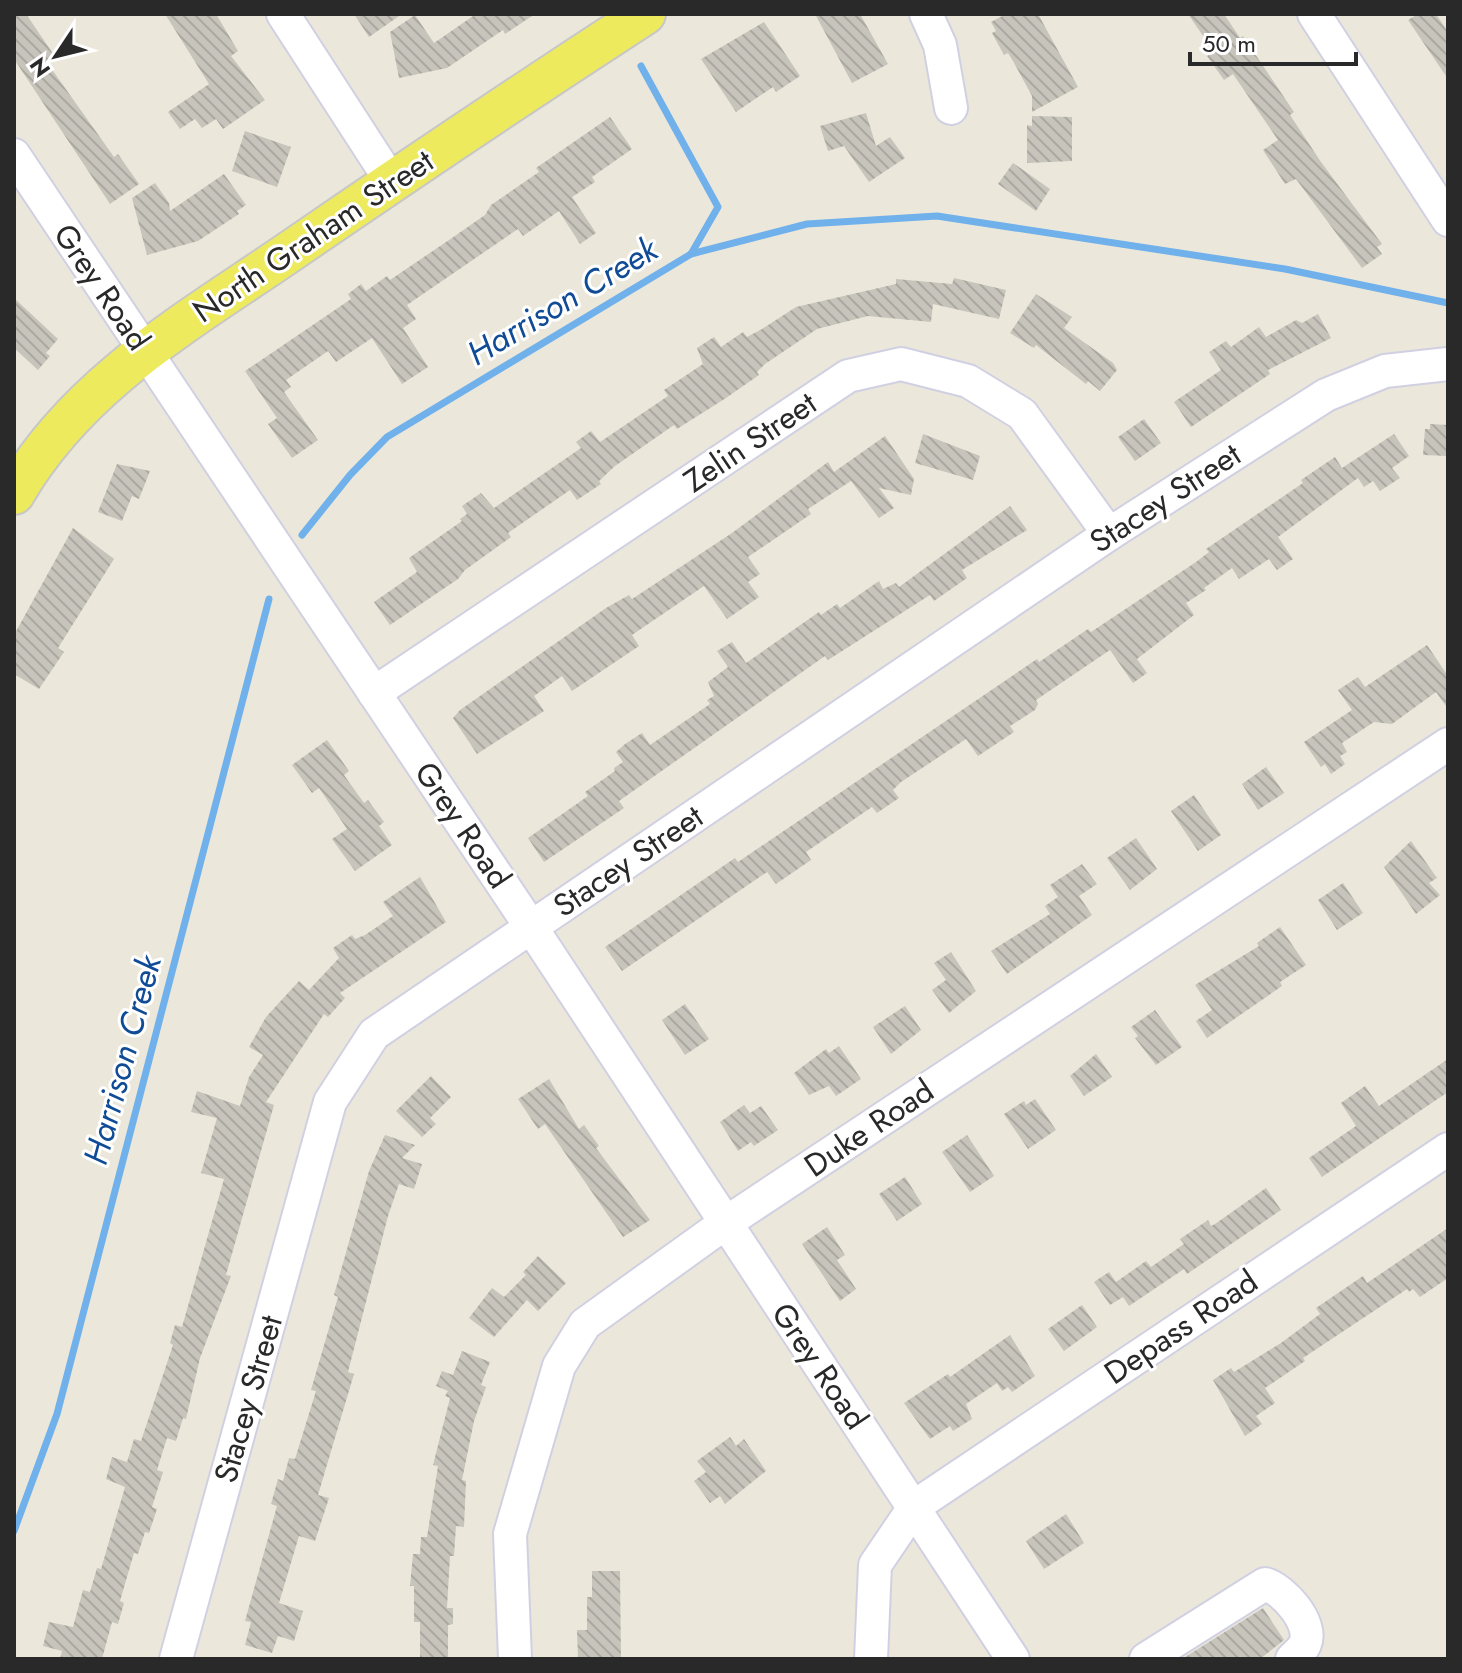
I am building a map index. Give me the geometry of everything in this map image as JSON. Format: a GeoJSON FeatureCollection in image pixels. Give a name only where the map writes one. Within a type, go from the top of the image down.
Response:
{"type":"FeatureCollection","features":[{"type":"Feature","properties":{"kind":"main road","name":"North Graham Street"},"geometry":{"type":"LineString","coordinates":[[14,494],[76,408],[144,352],[391,181],[645,14]]}},
{"type":"Feature","properties":{"kind":"street"},"geometry":{"type":"LineString","coordinates":[[283,14],[391,181]]}},
{"type":"Feature","properties":{"kind":"street"},"geometry":{"type":"LineString","coordinates":[[926,14],[940,45],[951,108]]}},
{"type":"Feature","properties":{"kind":"street"},"geometry":{"type":"LineString","coordinates":[[1314,14],[1448,220]]}},
{"type":"Feature","properties":{"kind":"street","name":"Grey Road"},"geometry":{"type":"LineString","coordinates":[[14,155],[531,927],[1013,1659]]}},
{"type":"Feature","properties":{"kind":"street","name":"Zelin Street"},"geometry":{"type":"LineString","coordinates":[[374,693],[848,376],[901,364],[968,381],[1022,414],[1109,534]]}},
{"type":"Feature","properties":{"kind":"street","name":"Stacey Street"},"geometry":{"type":"LineString","coordinates":[[176,1659],[330,1102],[374,1034],[1109,534],[1326,395],[1385,371],[1448,364]]}},
{"type":"Feature","properties":{"kind":"street","name":"Duke Road"},"geometry":{"type":"LineString","coordinates":[[515,1659],[510,1534],[559,1366],[585,1324],[724,1224],[1448,744]]}},
{"type":"Feature","properties":{"kind":"street","name":"Depass Road"},"geometry":{"type":"LineString","coordinates":[[915,1506],[1448,1149]]}},
{"type":"Feature","properties":{"kind":"street"},"geometry":{"type":"LineString","coordinates":[[871,1659],[875,1565],[915,1506]]}},
{"type":"Feature","properties":{"kind":"street"},"geometry":{"type":"LineString","coordinates":[[1146,1659],[1265,1584],[1280,1588],[1306,1627],[1305,1644],[1292,1659]]}},
{"type":"Feature","properties":{"kind":"building"},"geometry":{"type":"Polygon","coordinates":[[[14,14],[26,14],[56,58],[48,64],[114,157],[118,154],[139,184],[110,204],[14,59],[14,14]]]}},
{"type":"Feature","properties":{"kind":"building"},"geometry":{"type":"Polygon","coordinates":[[[165,14],[216,14],[238,51],[231,56],[265,100],[223,129],[216,119],[202,128],[195,119],[180,129],[168,112],[209,84],[165,14]]]}},
{"type":"Feature","properties":{"kind":"building"},"geometry":{"type":"Polygon","coordinates":[[[354,14],[402,14],[369,37],[354,14]]]}},
{"type":"Feature","properties":{"kind":"building"},"geometry":{"type":"Polygon","coordinates":[[[476,14],[535,14],[505,34],[503,30],[447,68],[399,78],[390,32],[415,15],[434,43],[476,14]]]}},
{"type":"Feature","properties":{"kind":"building"},"geometry":{"type":"Polygon","coordinates":[[[815,14],[860,14],[888,64],[852,83],[815,14]]]}},
{"type":"Feature","properties":{"kind":"building"},"geometry":{"type":"Polygon","coordinates":[[[1006,14],[1038,14],[1078,87],[1032,112],[1032,96],[1008,53],[1004,55],[992,33],[996,31],[991,22],[1006,14]]]}},
{"type":"Feature","properties":{"kind":"building"},"geometry":{"type":"Polygon","coordinates":[[[1188,14],[1224,14],[1240,38],[1243,36],[1294,112],[1290,115],[1321,162],[1382,244],[1377,247],[1382,254],[1362,268],[1296,179],[1285,184],[1263,150],[1278,140],[1233,74],[1224,80],[1207,56],[1214,52],[1188,14]]]}},
{"type":"Feature","properties":{"kind":"building"},"geometry":{"type":"Polygon","coordinates":[[[1418,14],[1436,14],[1448,32],[1448,79],[1408,20],[1418,14]]]}},
{"type":"Feature","properties":{"kind":"building"},"geometry":{"type":"Polygon","coordinates":[[[764,22],[800,76],[776,92],[773,87],[736,112],[701,59],[764,22]]]}},
{"type":"Feature","properties":{"kind":"building"},"geometry":{"type":"Polygon","coordinates":[[[866,113],[876,146],[890,137],[905,158],[869,182],[844,146],[828,151],[820,126],[866,113]]]}},
{"type":"Feature","properties":{"kind":"building"},"geometry":{"type":"Polygon","coordinates":[[[1032,116],[1072,117],[1072,161],[1027,163],[1027,125],[1032,126],[1032,116]]]}},
{"type":"Feature","properties":{"kind":"building"},"geometry":{"type":"Polygon","coordinates":[[[610,117],[632,149],[592,177],[595,182],[572,197],[596,233],[580,244],[559,211],[523,236],[518,229],[407,305],[416,319],[403,328],[428,367],[402,384],[372,338],[336,362],[328,351],[286,380],[291,387],[284,392],[318,440],[292,458],[268,424],[277,418],[245,371],[351,299],[348,294],[361,284],[366,291],[387,276],[390,280],[485,215],[491,205],[539,172],[536,168],[610,117]]]}},
{"type":"Feature","properties":{"kind":"building"},"geometry":{"type":"Polygon","coordinates":[[[245,131],[291,147],[277,187],[232,171],[245,131]]]}},
{"type":"Feature","properties":{"kind":"building"},"geometry":{"type":"Polygon","coordinates":[[[1013,163],[1050,189],[1036,211],[998,184],[1013,163]]]}},
{"type":"Feature","properties":{"kind":"building"},"geometry":{"type":"Polygon","coordinates":[[[224,174],[246,205],[237,211],[239,214],[198,241],[147,255],[132,198],[155,183],[169,203],[170,211],[224,174]]]}},
{"type":"Feature","properties":{"kind":"building"},"geometry":{"type":"Polygon","coordinates":[[[954,278],[1006,290],[999,319],[933,304],[931,322],[868,316],[817,329],[765,364],[757,372],[759,375],[726,398],[677,429],[674,425],[615,466],[599,481],[601,484],[577,500],[570,490],[508,533],[511,537],[465,570],[458,579],[390,625],[374,602],[417,572],[409,558],[462,521],[460,519],[467,514],[462,506],[481,493],[494,508],[581,448],[576,442],[591,431],[600,442],[668,396],[664,390],[703,364],[697,348],[714,337],[721,347],[743,332],[747,337],[762,329],[796,307],[896,284],[896,279],[952,284],[954,278]]]}},
{"type":"Feature","properties":{"kind":"building"},"geometry":{"type":"Polygon","coordinates":[[[1036,294],[1072,317],[1064,328],[1113,363],[1117,370],[1100,391],[1088,381],[1086,384],[1036,345],[1034,348],[1010,333],[1036,294]]]}},
{"type":"Feature","properties":{"kind":"building"},"geometry":{"type":"Polygon","coordinates":[[[14,298],[58,339],[46,353],[50,356],[38,370],[14,348],[14,298]]]}},
{"type":"Feature","properties":{"kind":"building"},"geometry":{"type":"Polygon","coordinates":[[[1318,314],[1331,338],[1268,370],[1270,374],[1191,427],[1174,402],[1221,370],[1209,352],[1226,341],[1231,347],[1259,327],[1266,337],[1296,320],[1302,323],[1318,314]]]}},
{"type":"Feature","properties":{"kind":"building"},"geometry":{"type":"Polygon","coordinates":[[[1144,419],[1161,443],[1135,461],[1118,437],[1144,419]]]}},
{"type":"Feature","properties":{"kind":"building"},"geometry":{"type":"Polygon","coordinates":[[[1430,424],[1448,425],[1448,456],[1423,455],[1425,429],[1430,429],[1430,424]]]}},
{"type":"Feature","properties":{"kind":"building"},"geometry":{"type":"Polygon","coordinates":[[[923,434],[980,456],[973,480],[915,463],[923,434]]]}},
{"type":"Feature","properties":{"kind":"building"},"geometry":{"type":"Polygon","coordinates":[[[1394,434],[1409,456],[1392,468],[1400,478],[1380,491],[1373,481],[1364,487],[1358,478],[1278,537],[1293,559],[1277,570],[1269,559],[1239,579],[1232,568],[1204,588],[1206,590],[1186,603],[1194,615],[1137,659],[1147,673],[1133,683],[1110,650],[1036,700],[1035,710],[1010,726],[1014,732],[978,756],[966,739],[901,782],[893,790],[899,798],[877,813],[872,807],[806,852],[811,860],[776,884],[767,872],[622,971],[605,947],[735,858],[738,862],[1037,659],[1039,662],[1088,629],[1091,632],[1196,562],[1209,552],[1206,549],[1303,483],[1301,480],[1335,457],[1342,468],[1394,434]]]}},
{"type":"Feature","properties":{"kind":"building"},"geometry":{"type":"Polygon","coordinates":[[[885,436],[914,479],[911,495],[879,488],[894,508],[879,518],[851,481],[808,509],[811,514],[748,557],[760,574],[748,582],[759,597],[727,619],[704,586],[632,635],[639,646],[572,691],[562,676],[534,696],[544,711],[477,754],[453,718],[460,710],[606,608],[629,595],[632,599],[732,533],[828,462],[834,472],[885,436]]]}},
{"type":"Feature","properties":{"kind":"building"},"geometry":{"type":"Polygon","coordinates":[[[117,464],[150,471],[139,499],[132,496],[122,521],[98,512],[117,464]]]}},
{"type":"Feature","properties":{"kind":"building"},"geometry":{"type":"Polygon","coordinates":[[[1010,506],[1027,530],[962,570],[967,578],[934,601],[930,595],[828,660],[825,656],[619,801],[624,808],[544,862],[528,838],[588,796],[585,792],[615,771],[614,768],[623,762],[616,752],[642,733],[650,745],[710,704],[707,700],[714,696],[708,682],[728,667],[717,651],[732,642],[746,663],[819,612],[821,615],[837,604],[840,608],[879,581],[883,589],[896,583],[899,587],[1010,506]]]}},
{"type":"Feature","properties":{"kind":"building"},"geometry":{"type":"Polygon","coordinates":[[[73,528],[114,559],[58,648],[64,652],[39,689],[14,674],[14,635],[73,528]]]}},
{"type":"Feature","properties":{"kind":"building"},"geometry":{"type":"Polygon","coordinates":[[[1427,645],[1448,676],[1448,709],[1436,692],[1392,724],[1374,722],[1342,743],[1347,752],[1340,756],[1345,764],[1331,774],[1325,764],[1321,767],[1304,742],[1352,710],[1338,690],[1358,677],[1365,687],[1427,645]]]}},
{"type":"Feature","properties":{"kind":"building"},"geometry":{"type":"Polygon","coordinates":[[[327,740],[349,771],[344,775],[364,803],[368,800],[384,822],[379,826],[392,845],[355,871],[332,839],[347,829],[319,788],[312,793],[292,765],[327,740]]]}},
{"type":"Feature","properties":{"kind":"building"},"geometry":{"type":"Polygon","coordinates":[[[1266,767],[1284,793],[1258,810],[1242,784],[1266,767]]]}},
{"type":"Feature","properties":{"kind":"building"},"geometry":{"type":"Polygon","coordinates":[[[1194,795],[1221,835],[1198,851],[1171,811],[1194,795]]]}},
{"type":"Feature","properties":{"kind":"building"},"geometry":{"type":"Polygon","coordinates":[[[1136,838],[1157,869],[1130,890],[1107,858],[1136,838]]]}},
{"type":"Feature","properties":{"kind":"building"},"geometry":{"type":"Polygon","coordinates":[[[1411,841],[1437,878],[1429,883],[1440,895],[1416,914],[1384,867],[1411,841]]]}},
{"type":"Feature","properties":{"kind":"building"},"geometry":{"type":"Polygon","coordinates":[[[1082,864],[1097,884],[1079,896],[1092,915],[1007,974],[991,951],[1050,914],[1045,906],[1058,897],[1050,885],[1082,864]]]}},
{"type":"Feature","properties":{"kind":"building"},"geometry":{"type":"Polygon","coordinates":[[[420,877],[446,922],[340,993],[345,998],[328,1017],[324,1014],[266,1102],[274,1105],[226,1275],[231,1276],[200,1358],[186,1419],[183,1418],[176,1441],[167,1438],[157,1470],[163,1472],[152,1507],[157,1509],[149,1533],[145,1532],[138,1554],[134,1553],[120,1601],[124,1603],[118,1624],[112,1622],[102,1659],[60,1659],[62,1651],[43,1646],[49,1622],[73,1627],[83,1590],[90,1592],[97,1568],[101,1569],[125,1487],[106,1479],[112,1457],[127,1462],[134,1439],[141,1441],[173,1345],[170,1343],[175,1325],[182,1327],[224,1179],[201,1173],[217,1118],[191,1112],[197,1091],[240,1106],[249,1077],[263,1055],[249,1047],[266,1017],[299,981],[309,990],[339,958],[333,948],[352,935],[355,939],[365,935],[393,916],[383,902],[420,877]]]}},
{"type":"Feature","properties":{"kind":"building"},"geometry":{"type":"Polygon","coordinates":[[[1343,883],[1363,913],[1337,930],[1318,900],[1343,883]]]}},
{"type":"Feature","properties":{"kind":"building"},"geometry":{"type":"Polygon","coordinates":[[[1280,927],[1306,965],[1280,982],[1282,986],[1207,1038],[1196,1021],[1212,1010],[1195,985],[1259,946],[1257,943],[1280,927]]]}},
{"type":"Feature","properties":{"kind":"building"},"geometry":{"type":"Polygon","coordinates":[[[951,952],[976,991],[949,1013],[932,990],[946,980],[934,963],[951,952]]]}},
{"type":"Feature","properties":{"kind":"building"},"geometry":{"type":"Polygon","coordinates":[[[685,1004],[709,1039],[685,1055],[662,1020],[685,1004]]]}},
{"type":"Feature","properties":{"kind":"building"},"geometry":{"type":"Polygon","coordinates":[[[905,1006],[921,1030],[891,1054],[873,1027],[905,1006]]]}},
{"type":"Feature","properties":{"kind":"building"},"geometry":{"type":"Polygon","coordinates":[[[1155,1010],[1182,1047],[1156,1065],[1135,1038],[1138,1036],[1131,1027],[1155,1010]]]}},
{"type":"Feature","properties":{"kind":"building"},"geometry":{"type":"Polygon","coordinates":[[[839,1046],[861,1079],[836,1096],[829,1086],[809,1095],[794,1073],[826,1049],[829,1053],[839,1046]]]}},
{"type":"Feature","properties":{"kind":"building"},"geometry":{"type":"Polygon","coordinates":[[[1096,1054],[1112,1077],[1084,1096],[1070,1076],[1096,1054]]]}},
{"type":"Feature","properties":{"kind":"building"},"geometry":{"type":"Polygon","coordinates":[[[1448,1059],[1448,1092],[1322,1177],[1309,1158],[1356,1126],[1341,1103],[1365,1086],[1379,1106],[1448,1059]]]}},
{"type":"Feature","properties":{"kind":"building"},"geometry":{"type":"Polygon","coordinates":[[[431,1076],[451,1097],[430,1118],[436,1124],[422,1137],[396,1111],[431,1076]]]}},
{"type":"Feature","properties":{"kind":"building"},"geometry":{"type":"Polygon","coordinates":[[[549,1079],[579,1129],[584,1125],[599,1146],[596,1148],[650,1220],[623,1237],[545,1124],[538,1129],[518,1099],[549,1079]]]}},
{"type":"Feature","properties":{"kind":"building"},"geometry":{"type":"Polygon","coordinates":[[[1035,1099],[1056,1130],[1028,1149],[1004,1114],[1024,1101],[1026,1105],[1035,1099]]]}},
{"type":"Feature","properties":{"kind":"building"},"geometry":{"type":"Polygon","coordinates":[[[744,1105],[750,1113],[761,1106],[778,1130],[754,1146],[751,1142],[738,1151],[720,1122],[744,1105]]]}},
{"type":"Feature","properties":{"kind":"building"},"geometry":{"type":"Polygon","coordinates":[[[385,1135],[415,1145],[402,1158],[422,1164],[414,1189],[399,1184],[388,1216],[348,1372],[354,1374],[318,1495],[329,1498],[315,1541],[299,1536],[279,1603],[303,1611],[294,1641],[278,1636],[272,1653],[245,1645],[251,1622],[245,1621],[277,1506],[271,1504],[278,1479],[283,1481],[289,1458],[295,1459],[316,1391],[311,1390],[338,1297],[334,1295],[369,1171],[385,1135]]]}},
{"type":"Feature","properties":{"kind":"building"},"geometry":{"type":"Polygon","coordinates":[[[967,1135],[994,1176],[970,1192],[942,1152],[967,1135]]]}},
{"type":"Feature","properties":{"kind":"building"},"geometry":{"type":"Polygon","coordinates":[[[905,1177],[922,1204],[897,1221],[879,1194],[905,1177]]]}},
{"type":"Feature","properties":{"kind":"building"},"geometry":{"type":"Polygon","coordinates":[[[1266,1188],[1281,1210],[1187,1274],[1184,1269],[1129,1306],[1123,1297],[1110,1305],[1094,1282],[1109,1272],[1116,1282],[1146,1261],[1151,1267],[1184,1244],[1180,1239],[1208,1220],[1211,1226],[1215,1224],[1266,1188]]]}},
{"type":"Feature","properties":{"kind":"building"},"geometry":{"type":"Polygon","coordinates":[[[827,1227],[845,1255],[837,1260],[856,1289],[840,1301],[802,1244],[827,1227]]]}},
{"type":"Feature","properties":{"kind":"building"},"geometry":{"type":"Polygon","coordinates":[[[1448,1228],[1448,1278],[1420,1297],[1413,1289],[1409,1292],[1407,1289],[1303,1358],[1305,1361],[1265,1388],[1275,1403],[1256,1416],[1262,1424],[1245,1436],[1213,1380],[1231,1368],[1234,1372],[1281,1343],[1320,1314],[1316,1308],[1363,1276],[1367,1283],[1448,1228]]]}},
{"type":"Feature","properties":{"kind":"building"},"geometry":{"type":"Polygon","coordinates":[[[538,1256],[566,1283],[538,1311],[527,1300],[494,1337],[469,1318],[492,1288],[504,1297],[526,1275],[523,1272],[538,1256]]]}},
{"type":"Feature","properties":{"kind":"building"},"geometry":{"type":"Polygon","coordinates":[[[1082,1305],[1097,1327],[1064,1351],[1048,1329],[1082,1305]]]}},
{"type":"Feature","properties":{"kind":"building"},"geometry":{"type":"Polygon","coordinates":[[[1010,1335],[1035,1376],[1012,1392],[1008,1387],[1002,1391],[997,1383],[966,1404],[972,1419],[953,1431],[950,1426],[930,1439],[904,1403],[948,1374],[950,1377],[1010,1335]]]}},
{"type":"Feature","properties":{"kind":"building"},"geometry":{"type":"Polygon","coordinates":[[[462,1351],[490,1362],[481,1385],[486,1387],[474,1421],[462,1480],[466,1481],[464,1527],[456,1526],[454,1556],[450,1556],[447,1608],[453,1608],[453,1624],[448,1625],[448,1659],[420,1659],[420,1622],[414,1622],[414,1586],[410,1586],[413,1554],[420,1554],[421,1537],[427,1537],[438,1466],[433,1465],[450,1398],[445,1396],[448,1391],[436,1386],[442,1371],[453,1375],[462,1351]]]}},
{"type":"Feature","properties":{"kind":"building"},"geometry":{"type":"Polygon","coordinates":[[[730,1437],[736,1446],[744,1439],[766,1471],[725,1504],[720,1496],[710,1503],[694,1481],[706,1472],[697,1461],[730,1437]]]}},
{"type":"Feature","properties":{"kind":"building"},"geometry":{"type":"Polygon","coordinates":[[[1066,1514],[1084,1543],[1044,1569],[1026,1541],[1066,1514]]]}},
{"type":"Feature","properties":{"kind":"building"},"geometry":{"type":"Polygon","coordinates":[[[592,1571],[620,1571],[621,1659],[578,1659],[577,1630],[587,1630],[587,1597],[592,1597],[592,1571]]]}},
{"type":"Feature","properties":{"kind":"building"},"geometry":{"type":"Polygon","coordinates":[[[1263,1608],[1284,1640],[1260,1659],[1182,1659],[1263,1608]]]}},
{"type":"Feature","properties":{"kind":"waterway","name":"Harrison Creek"},"geometry":{"type":"LineString","coordinates":[[302,535],[350,475],[387,437],[691,254],[718,207],[641,66]]}},
{"type":"Feature","properties":{"kind":"waterway"},"geometry":{"type":"LineString","coordinates":[[691,254],[807,224],[937,216],[1285,269],[1448,303]]}},
{"type":"Feature","properties":{"kind":"waterway","name":"Harrison Creek"},"geometry":{"type":"LineString","coordinates":[[14,1531],[57,1414],[269,599]]}}]}
